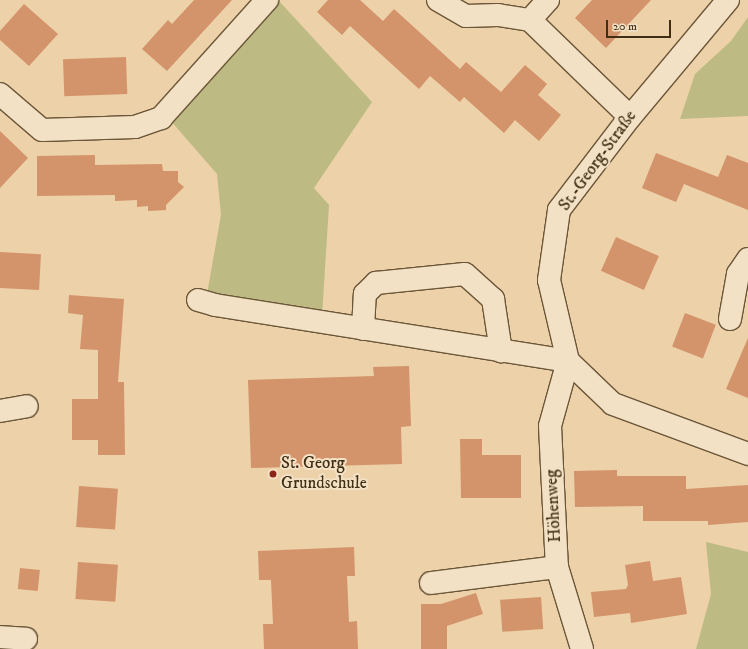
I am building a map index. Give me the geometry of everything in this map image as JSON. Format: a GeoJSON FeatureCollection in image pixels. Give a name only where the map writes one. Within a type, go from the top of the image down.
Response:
{"type":"FeatureCollection","features":[{"type":"Feature","properties":{"kind":"street"},"geometry":{"type":"LineString","coordinates":[[0,94],[42,130],[135,127],[161,118],[267,0]]}},
{"type":"Feature","properties":{"kind":"street"},"geometry":{"type":"LineString","coordinates":[[438,0],[466,16],[498,15],[530,20],[630,117]]}},
{"type":"Feature","properties":{"kind":"street"},"geometry":{"type":"LineString","coordinates":[[530,20],[548,0]]}},
{"type":"Feature","properties":{"kind":"street","name":"St.-Georg-Straße"},"geometry":{"type":"LineString","coordinates":[[568,362],[549,280],[559,210],[630,117],[728,0]]}},
{"type":"Feature","properties":{"kind":"street"},"geometry":{"type":"LineString","coordinates":[[730,318],[738,274],[748,260]]}},
{"type":"Feature","properties":{"kind":"street"},"geometry":{"type":"LineString","coordinates":[[363,329],[365,294],[376,283],[464,274],[493,298],[501,351]]}},
{"type":"Feature","properties":{"kind":"street"},"geometry":{"type":"LineString","coordinates":[[198,300],[216,305],[568,362],[613,404],[748,454]]}},
{"type":"Feature","properties":{"kind":"street","name":"Höhenweg"},"geometry":{"type":"LineString","coordinates":[[568,362],[550,426],[557,567],[582,649]]}},
{"type":"Feature","properties":{"kind":"street"},"geometry":{"type":"LineString","coordinates":[[0,411],[27,406]]}},
{"type":"Feature","properties":{"kind":"street"},"geometry":{"type":"LineString","coordinates":[[431,583],[557,567]]}},
{"type":"Feature","properties":{"kind":"street"},"geometry":{"type":"LineString","coordinates":[[0,637],[26,639]]}},
{"type":"Feature","properties":{"kind":"shaded area"},"geometry":{"type":"Polygon","coordinates":[[[279,1],[372,102],[314,188],[329,205],[322,316],[207,294],[221,215],[217,174],[170,120],[279,1]]]}},
{"type":"Feature","properties":{"kind":"shaded area"},"geometry":{"type":"Polygon","coordinates":[[[748,17],[748,116],[680,119],[695,74],[731,41],[748,17]]]}},
{"type":"Feature","properties":{"kind":"shaded area"},"geometry":{"type":"Polygon","coordinates":[[[706,542],[748,552],[748,649],[696,649],[711,594],[706,542]]]}},
{"type":"Feature","properties":{"kind":"building"},"geometry":{"type":"Polygon","coordinates":[[[194,0],[232,0],[167,71],[142,49],[168,20],[172,24],[194,0]]]}},
{"type":"Feature","properties":{"kind":"building"},"geometry":{"type":"Polygon","coordinates":[[[328,0],[360,0],[383,21],[394,9],[460,69],[466,62],[501,92],[525,65],[547,84],[538,95],[561,115],[539,141],[515,120],[504,133],[464,97],[460,102],[430,76],[419,89],[350,26],[342,35],[317,12],[328,0]]]}},
{"type":"Feature","properties":{"kind":"building"},"geometry":{"type":"Polygon","coordinates":[[[592,0],[651,0],[606,48],[575,18],[592,0]]]}},
{"type":"Feature","properties":{"kind":"building"},"geometry":{"type":"Polygon","coordinates":[[[24,4],[58,34],[29,66],[0,40],[0,31],[24,4]]]}},
{"type":"Feature","properties":{"kind":"building"},"geometry":{"type":"Polygon","coordinates":[[[126,57],[127,94],[64,96],[63,59],[126,57]]]}},
{"type":"Feature","properties":{"kind":"building"},"geometry":{"type":"Polygon","coordinates":[[[0,131],[28,158],[0,188],[0,131]]]}},
{"type":"Feature","properties":{"kind":"building"},"geometry":{"type":"Polygon","coordinates":[[[656,153],[718,177],[727,155],[748,163],[748,210],[684,184],[676,202],[642,188],[656,153]]]}},
{"type":"Feature","properties":{"kind":"building"},"geometry":{"type":"Polygon","coordinates":[[[95,155],[95,165],[162,164],[163,171],[178,171],[178,182],[184,187],[166,205],[166,210],[148,211],[148,206],[137,207],[137,200],[115,201],[115,195],[37,196],[37,156],[95,155]]]}},
{"type":"Feature","properties":{"kind":"building"},"geometry":{"type":"Polygon","coordinates":[[[616,237],[659,256],[644,290],[601,271],[616,237]]]}},
{"type":"Feature","properties":{"kind":"building"},"geometry":{"type":"Polygon","coordinates":[[[0,252],[41,254],[39,290],[0,288],[0,252]]]}},
{"type":"Feature","properties":{"kind":"building"},"geometry":{"type":"Polygon","coordinates":[[[69,295],[124,299],[118,382],[124,382],[125,455],[98,455],[98,440],[72,440],[72,399],[98,399],[98,350],[80,349],[83,315],[68,313],[69,295]]]}},
{"type":"Feature","properties":{"kind":"building"},"geometry":{"type":"Polygon","coordinates":[[[685,313],[716,325],[703,358],[672,347],[685,313]]]}},
{"type":"Feature","properties":{"kind":"building"},"geometry":{"type":"Polygon","coordinates":[[[748,338],[748,398],[726,389],[748,338]]]}},
{"type":"Feature","properties":{"kind":"building"},"geometry":{"type":"Polygon","coordinates":[[[409,366],[411,426],[401,427],[402,464],[251,468],[248,380],[374,376],[373,367],[409,366]]]}},
{"type":"Feature","properties":{"kind":"building"},"geometry":{"type":"Polygon","coordinates":[[[460,439],[482,439],[482,455],[521,455],[521,498],[461,498],[460,439]]]}},
{"type":"Feature","properties":{"kind":"building"},"geometry":{"type":"Polygon","coordinates":[[[617,470],[617,476],[686,476],[686,489],[748,485],[748,522],[708,525],[708,521],[643,521],[643,506],[575,507],[574,471],[617,470]]]}},
{"type":"Feature","properties":{"kind":"building"},"geometry":{"type":"Polygon","coordinates":[[[79,486],[118,489],[115,530],[76,527],[79,486]]]}},
{"type":"Feature","properties":{"kind":"building"},"geometry":{"type":"Polygon","coordinates":[[[354,547],[355,576],[347,576],[349,622],[357,621],[358,649],[264,649],[263,624],[273,624],[271,580],[259,580],[258,551],[354,547]]]}},
{"type":"Feature","properties":{"kind":"building"},"geometry":{"type":"Polygon","coordinates":[[[650,561],[653,581],[681,577],[687,614],[631,623],[630,613],[594,617],[591,592],[626,589],[628,585],[625,565],[650,561]]]}},
{"type":"Feature","properties":{"kind":"building"},"geometry":{"type":"Polygon","coordinates":[[[78,562],[118,565],[115,602],[75,599],[78,562]]]}},
{"type":"Feature","properties":{"kind":"building"},"geometry":{"type":"Polygon","coordinates":[[[20,568],[40,570],[38,591],[18,589],[20,568]]]}},
{"type":"Feature","properties":{"kind":"building"},"geometry":{"type":"Polygon","coordinates":[[[476,593],[483,614],[447,626],[447,649],[421,649],[421,604],[441,604],[476,593]]]}},
{"type":"Feature","properties":{"kind":"building"},"geometry":{"type":"Polygon","coordinates":[[[541,597],[543,629],[502,632],[500,600],[541,597]]]}},
{"type":"Feature","properties":{"kind":"place","name":"St. Georg Grundschule"},"geometry":{"type":"Point","coordinates":[273,474]}}]}
